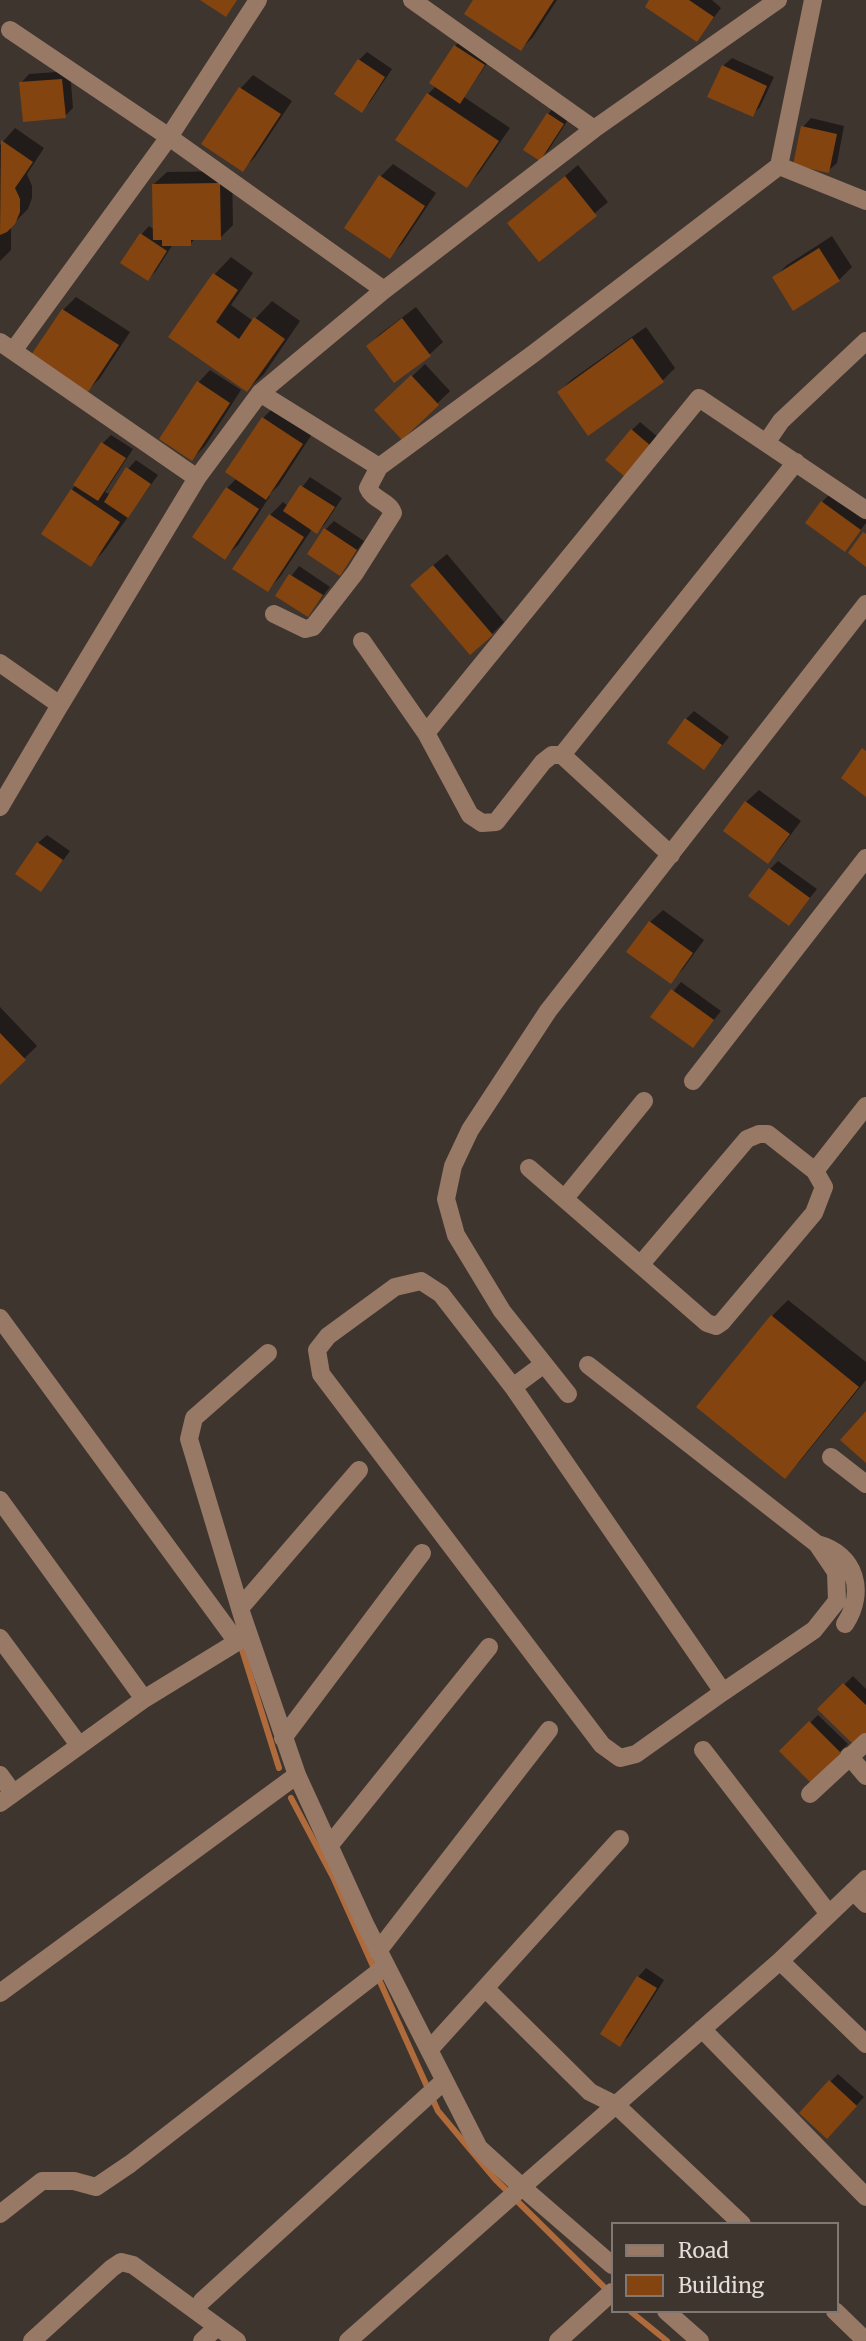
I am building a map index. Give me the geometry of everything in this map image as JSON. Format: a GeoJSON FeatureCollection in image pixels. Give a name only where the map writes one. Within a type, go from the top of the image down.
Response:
{"type":"FeatureCollection","features":[{"type":"Feature","properties":{"kind":"street"},"geometry":{"type":"LineString","coordinates":[[197,478],[7,347],[169,138],[258,0]]}},
{"type":"Feature","properties":{"kind":"street"},"geometry":{"type":"LineString","coordinates":[[412,0],[594,129]]}},
{"type":"Feature","properties":{"kind":"street"},"geometry":{"type":"LineString","coordinates":[[0,807],[197,478],[260,393],[384,290],[594,129],[778,0]]}},
{"type":"Feature","properties":{"kind":"street"},"geometry":{"type":"LineString","coordinates":[[274,614],[305,629],[313,627],[355,573],[393,513],[391,507],[370,493],[368,488],[379,467],[533,354],[779,166],[813,0]]}},
{"type":"Feature","properties":{"kind":"street"},"geometry":{"type":"LineString","coordinates":[[10,30],[384,290]]}},
{"type":"Feature","properties":{"kind":"street"},"geometry":{"type":"LineString","coordinates":[[779,166],[866,201]]}},
{"type":"Feature","properties":{"kind":"street"},"geometry":{"type":"LineString","coordinates":[[766,443],[781,421],[866,341]]}},
{"type":"Feature","properties":{"kind":"street"},"geometry":{"type":"LineString","coordinates":[[260,393],[379,467]]}},
{"type":"Feature","properties":{"kind":"street"},"geometry":{"type":"LineString","coordinates":[[426,733],[699,398],[866,510]]}},
{"type":"Feature","properties":{"kind":"street"},"geometry":{"type":"LineString","coordinates":[[562,755],[796,462]]}},
{"type":"Feature","properties":{"kind":"street"},"geometry":{"type":"LineString","coordinates":[[568,1394],[502,1311],[456,1235],[446,1199],[453,1166],[477,1119],[548,1011],[866,604]]}},
{"type":"Feature","properties":{"kind":"street"},"geometry":{"type":"LineString","coordinates":[[362,641],[426,733],[470,815],[482,823],[496,822],[543,762],[552,755],[562,755],[671,855]]}},
{"type":"Feature","properties":{"kind":"street"},"geometry":{"type":"LineString","coordinates":[[0,663],[60,705]]}},
{"type":"Feature","properties":{"kind":"street"},"geometry":{"type":"LineString","coordinates":[[693,1081],[866,858]]}},
{"type":"Feature","properties":{"kind":"street"},"geometry":{"type":"LineString","coordinates":[[565,1198],[645,1101]]}},
{"type":"Feature","properties":{"kind":"street"},"geometry":{"type":"LineString","coordinates":[[815,1171],[866,1106]]}},
{"type":"Feature","properties":{"kind":"street"},"geometry":{"type":"LineString","coordinates":[[529,1168],[707,1323],[716,1326],[814,1213],[824,1187],[815,1171],[768,1134],[747,1139],[641,1264]]}},
{"type":"Feature","properties":{"kind":"street"},"geometry":{"type":"LineString","coordinates":[[588,1366],[817,1544],[836,1572],[837,1601],[814,1630],[636,1754],[620,1758],[602,1745],[321,1374],[317,1350],[328,1336],[395,1287],[421,1281],[441,1294],[513,1387],[723,1692]]}},
{"type":"Feature","properties":{"kind":"street"},"geometry":{"type":"LineString","coordinates":[[0,1318],[237,1642],[144,1699],[6,1798],[0,1775]]}},
{"type":"Feature","properties":{"kind":"street"},"geometry":{"type":"LineString","coordinates":[[268,1353],[194,1418],[189,1439],[283,1738],[297,1775],[383,1961],[479,2148],[610,2263]]}},
{"type":"Feature","properties":{"kind":"street"},"geometry":{"type":"LineString","coordinates":[[513,1387],[544,1364]]}},
{"type":"Feature","properties":{"kind":"street"},"geometry":{"type":"LineString","coordinates":[[831,1457],[866,1484]]}},
{"type":"Feature","properties":{"kind":"street"},"geometry":{"type":"LineString","coordinates":[[240,1608],[359,1470]]}},
{"type":"Feature","properties":{"kind":"street"},"geometry":{"type":"LineString","coordinates":[[0,1500],[144,1699]]}},
{"type":"Feature","properties":{"kind":"street"},"geometry":{"type":"LineString","coordinates":[[817,1544],[835,1549],[859,1571],[866,1588],[864,1602],[853,1618],[845,1624]]}},
{"type":"Feature","properties":{"kind":"street"},"geometry":{"type":"LineString","coordinates":[[283,1738],[422,1553]]}},
{"type":"Feature","properties":{"kind":"street"},"geometry":{"type":"LineString","coordinates":[[0,1638],[79,1745]]}},
{"type":"Feature","properties":{"kind":"street"},"geometry":{"type":"LineString","coordinates":[[329,1846],[489,1647]]}},
{"type":"Feature","properties":{"kind":"street"},"geometry":{"type":"LineString","coordinates":[[0,2214],[42,2180],[74,2182],[96,2187],[130,2164],[368,1978],[550,1730]]}},
{"type":"Feature","properties":{"kind":"street"},"geometry":{"type":"LineString","coordinates":[[810,1794],[866,1742]]}},
{"type":"Feature","properties":{"kind":"street"},"geometry":{"type":"LineString","coordinates":[[703,1750],[829,1914]]}},
{"type":"Feature","properties":{"kind":"street"},"geometry":{"type":"LineString","coordinates":[[849,1756],[866,1776]]}},
{"type":"Feature","properties":{"kind":"street"},"geometry":{"type":"LineString","coordinates":[[0,1993],[297,1775]]}},
{"type":"Feature","properties":{"kind":"street"},"geometry":{"type":"LineString","coordinates":[[429,2050],[620,1839]]}},
{"type":"Feature","properties":{"kind":"street"},"geometry":{"type":"LineString","coordinates":[[348,2341],[780,1961],[859,1885],[866,1905]]}},
{"type":"Feature","properties":{"kind":"street"},"geometry":{"type":"LineString","coordinates":[[780,1961],[866,2045]]}},
{"type":"Feature","properties":{"kind":"street"},"geometry":{"type":"LineString","coordinates":[[486,1989],[590,2091],[616,2105],[740,2222]]}},
{"type":"Feature","properties":{"kind":"street"},"geometry":{"type":"LineString","coordinates":[[702,2029],[866,2197]]}},
{"type":"Feature","properties":{"kind":"street"},"geometry":{"type":"LineString","coordinates":[[202,2301],[444,2081]]}},
{"type":"Feature","properties":{"kind":"street"},"geometry":{"type":"LineString","coordinates":[[32,2341],[121,2262],[133,2265],[237,2341]]}},
{"type":"Feature","properties":{"kind":"street"},"geometry":{"type":"LineString","coordinates":[[558,2341],[610,2294]]}},
{"type":"Feature","properties":{"kind":"street"},"geometry":{"type":"LineString","coordinates":[[668,2313],[700,2341]]}},
{"type":"Feature","properties":{"kind":"street"},"geometry":{"type":"LineString","coordinates":[[837,2313],[866,2341]]}},
{"type":"Feature","properties":{"kind":"street"},"geometry":{"type":"LineString","coordinates":[[202,2341],[216,2328]]}},
{"type":"Feature","properties":{"kind":"building"},"geometry":{"type":"Polygon","coordinates":[[[200,0],[237,0],[226,17],[200,0]]]}},
{"type":"Feature","properties":{"kind":"building"},"geometry":{"type":"Polygon","coordinates":[[[473,0],[554,0],[521,51],[464,14],[473,0]]]}},
{"type":"Feature","properties":{"kind":"building"},"geometry":{"type":"Polygon","coordinates":[[[649,0],[689,0],[714,17],[697,42],[645,7],[649,0]]]}},
{"type":"Feature","properties":{"kind":"building"},"geometry":{"type":"Polygon","coordinates":[[[454,45],[485,65],[460,104],[429,83],[454,45]]]}},
{"type":"Feature","properties":{"kind":"building"},"geometry":{"type":"Polygon","coordinates":[[[358,59],[385,77],[362,113],[334,94],[358,59]]]}},
{"type":"Feature","properties":{"kind":"building"},"geometry":{"type":"Polygon","coordinates":[[[722,65],[767,86],[753,117],[707,97],[722,65]]]}},
{"type":"Feature","properties":{"kind":"building"},"geometry":{"type":"Polygon","coordinates":[[[62,79],[66,118],[23,122],[19,82],[62,79]]]}},
{"type":"Feature","properties":{"kind":"building"},"geometry":{"type":"Polygon","coordinates":[[[239,87],[281,114],[243,172],[201,144],[239,87]]]}},
{"type":"Feature","properties":{"kind":"building"},"geometry":{"type":"Polygon","coordinates":[[[427,93],[499,141],[467,188],[395,140],[427,93]]]}},
{"type":"Feature","properties":{"kind":"building"},"geometry":{"type":"Polygon","coordinates":[[[547,113],[564,124],[540,161],[523,150],[547,113]]]}},
{"type":"Feature","properties":{"kind":"building"},"geometry":{"type":"Polygon","coordinates":[[[801,126],[837,134],[829,173],[793,165],[801,126]]]}},
{"type":"Feature","properties":{"kind":"building"},"geometry":{"type":"Polygon","coordinates":[[[1,140],[33,162],[15,188],[20,199],[20,212],[15,224],[0,235],[1,140]]]}},
{"type":"Feature","properties":{"kind":"building"},"geometry":{"type":"Polygon","coordinates":[[[379,175],[425,206],[390,259],[344,228],[379,175]]]}},
{"type":"Feature","properties":{"kind":"building"},"geometry":{"type":"Polygon","coordinates":[[[565,176],[597,216],[539,262],[507,223],[565,176]]]}},
{"type":"Feature","properties":{"kind":"building"},"geometry":{"type":"Polygon","coordinates":[[[220,183],[221,240],[191,240],[191,246],[162,246],[162,240],[153,240],[152,184],[220,183]]]}},
{"type":"Feature","properties":{"kind":"building"},"geometry":{"type":"Polygon","coordinates":[[[140,233],[167,251],[148,281],[120,263],[140,233]]]}},
{"type":"Feature","properties":{"kind":"building"},"geometry":{"type":"Polygon","coordinates":[[[819,248],[840,281],[793,311],[772,277],[819,248]]]}},
{"type":"Feature","properties":{"kind":"building"},"geometry":{"type":"Polygon","coordinates":[[[213,273],[238,290],[216,322],[239,339],[254,317],[285,339],[247,392],[168,337],[213,273]]]}},
{"type":"Feature","properties":{"kind":"building"},"geometry":{"type":"Polygon","coordinates":[[[62,309],[119,345],[88,392],[31,355],[62,309]]]}},
{"type":"Feature","properties":{"kind":"building"},"geometry":{"type":"Polygon","coordinates":[[[402,318],[431,356],[394,383],[366,346],[402,318]]]}},
{"type":"Feature","properties":{"kind":"building"},"geometry":{"type":"Polygon","coordinates":[[[632,338],[664,382],[588,436],[557,392],[632,338]]]}},
{"type":"Feature","properties":{"kind":"building"},"geometry":{"type":"Polygon","coordinates":[[[411,375],[439,405],[402,440],[374,410],[411,375]]]}},
{"type":"Feature","properties":{"kind":"building"},"geometry":{"type":"Polygon","coordinates":[[[197,381],[230,403],[192,461],[159,439],[197,381]]]}},
{"type":"Feature","properties":{"kind":"building"},"geometry":{"type":"Polygon","coordinates":[[[262,417],[303,444],[266,500],[225,472],[262,417]]]}},
{"type":"Feature","properties":{"kind":"building"},"geometry":{"type":"Polygon","coordinates":[[[631,429],[651,446],[625,477],[605,460],[631,429]]]}},
{"type":"Feature","properties":{"kind":"building"},"geometry":{"type":"Polygon","coordinates":[[[101,442],[126,458],[98,501],[73,485],[101,442]]]}},
{"type":"Feature","properties":{"kind":"building"},"geometry":{"type":"Polygon","coordinates":[[[126,467],[151,484],[128,518],[104,502],[126,467]]]}},
{"type":"Feature","properties":{"kind":"building"},"geometry":{"type":"Polygon","coordinates":[[[300,485],[335,507],[317,534],[283,511],[300,485]]]}},
{"type":"Feature","properties":{"kind":"building"},"geometry":{"type":"Polygon","coordinates":[[[226,487],[259,509],[225,560],[192,537],[226,487]]]}},
{"type":"Feature","properties":{"kind":"building"},"geometry":{"type":"Polygon","coordinates":[[[71,489],[120,522],[91,567],[41,534],[71,489]]]}},
{"type":"Feature","properties":{"kind":"building"},"geometry":{"type":"Polygon","coordinates":[[[821,501],[861,530],[845,552],[805,523],[821,501]]]}},
{"type":"Feature","properties":{"kind":"building"},"geometry":{"type":"Polygon","coordinates":[[[269,514],[304,537],[268,592],[232,569],[269,514]]]}},
{"type":"Feature","properties":{"kind":"building"},"geometry":{"type":"Polygon","coordinates":[[[324,528],[357,550],[340,576],[307,554],[324,528]]]}},
{"type":"Feature","properties":{"kind":"building"},"geometry":{"type":"Polygon","coordinates":[[[863,532],[866,534],[866,567],[848,553],[863,532]]]}},
{"type":"Feature","properties":{"kind":"building"},"geometry":{"type":"Polygon","coordinates":[[[433,565],[493,635],[470,655],[410,585],[433,565]]]}},
{"type":"Feature","properties":{"kind":"building"},"geometry":{"type":"Polygon","coordinates":[[[289,574],[323,595],[308,617],[275,596],[289,574]]]}},
{"type":"Feature","properties":{"kind":"building"},"geometry":{"type":"Polygon","coordinates":[[[685,718],[722,745],[704,770],[667,743],[685,718]]]}},
{"type":"Feature","properties":{"kind":"building"},"geometry":{"type":"Polygon","coordinates":[[[862,748],[866,751],[866,797],[841,778],[862,748]]]}},
{"type":"Feature","properties":{"kind":"building"},"geometry":{"type":"Polygon","coordinates":[[[745,801],[790,834],[768,864],[723,831],[745,801]]]}},
{"type":"Feature","properties":{"kind":"building"},"geometry":{"type":"Polygon","coordinates":[[[37,842],[63,860],[41,892],[15,874],[37,842]]]}},
{"type":"Feature","properties":{"kind":"building"},"geometry":{"type":"Polygon","coordinates":[[[769,868],[810,898],[789,926],[748,896],[769,868]]]}},
{"type":"Feature","properties":{"kind":"building"},"geometry":{"type":"Polygon","coordinates":[[[649,921],[693,953],[671,984],[626,952],[649,921]]]}},
{"type":"Feature","properties":{"kind":"building"},"geometry":{"type":"Polygon","coordinates":[[[671,989],[714,1020],[693,1048],[650,1017],[671,989]]]}},
{"type":"Feature","properties":{"kind":"building"},"geometry":{"type":"Polygon","coordinates":[[[0,1033],[26,1060],[0,1085],[0,1033]]]}},
{"type":"Feature","properties":{"kind":"building"},"geometry":{"type":"Polygon","coordinates":[[[771,1315],[859,1387],[785,1479],[696,1407],[771,1315]]]}},
{"type":"Feature","properties":{"kind":"building"},"geometry":{"type":"Polygon","coordinates":[[[866,1411],[866,1463],[840,1440],[866,1411]]]}},
{"type":"Feature","properties":{"kind":"building"},"geometry":{"type":"Polygon","coordinates":[[[843,1683],[866,1705],[866,1735],[855,1746],[817,1709],[843,1683]]]}},
{"type":"Feature","properties":{"kind":"building"},"geometry":{"type":"Polygon","coordinates":[[[809,1721],[841,1753],[811,1783],[779,1751],[809,1721]]]}},
{"type":"Feature","properties":{"kind":"building"},"geometry":{"type":"Polygon","coordinates":[[[637,1976],[657,1988],[620,2047],[600,2034],[637,1976]]]}},
{"type":"Feature","properties":{"kind":"building"},"geometry":{"type":"Polygon","coordinates":[[[829,2080],[857,2106],[827,2139],[799,2113],[829,2080]]]}},
{"type":"Feature","properties":{"kind":"waterway"},"geometry":{"type":"LineString","coordinates":[[240,1643],[279,1768]]}},
{"type":"Feature","properties":{"kind":"waterway"},"geometry":{"type":"LineString","coordinates":[[291,1798],[333,1877],[438,2111],[495,2179],[610,2293]]}},
{"type":"Feature","properties":{"kind":"waterway"},"geometry":{"type":"LineString","coordinates":[[632,2313],[667,2341]]}}]}
